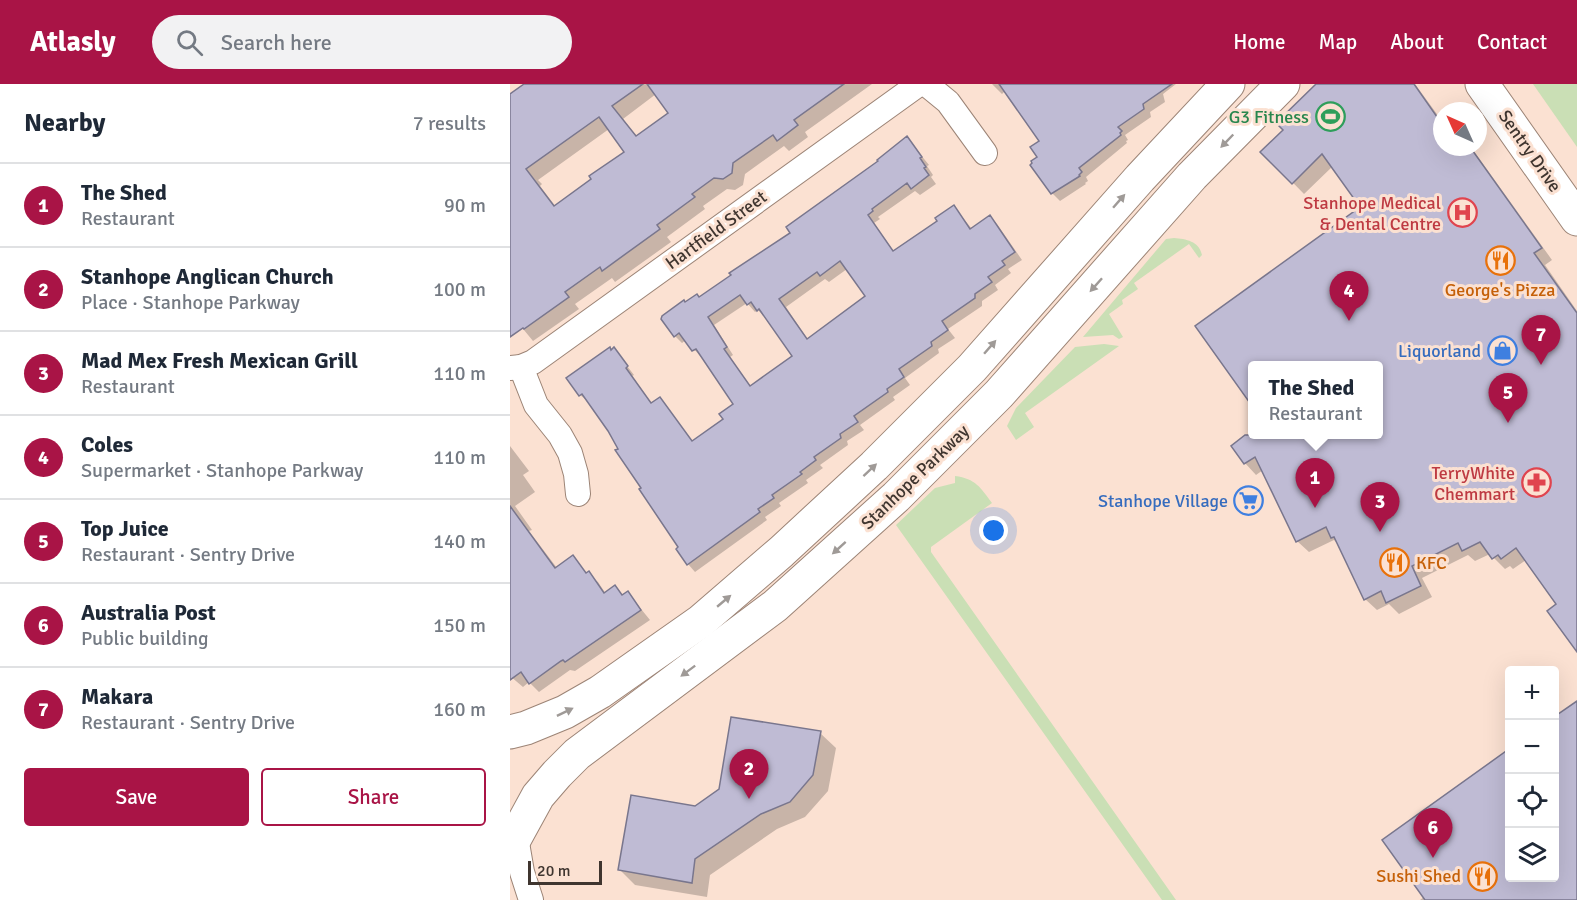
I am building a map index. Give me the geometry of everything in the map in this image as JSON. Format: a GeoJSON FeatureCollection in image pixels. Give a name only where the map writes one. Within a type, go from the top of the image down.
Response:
{"type":"FeatureCollection","features":[{"type":"Feature","properties":{"kind":"main road","name":"Stanhope Parkway"},"geometry":{"type":"LineString","coordinates":[[510,732],[565,712],[600,692],[701,621],[781,552],[874,466],[972,368],[1140,178],[1228,84]]}},
{"type":"Feature","properties":{"kind":"main road","name":"Stanhope Parkway"},"geometry":{"type":"LineString","coordinates":[[515,839],[538,796],[577,754],[776,606],[896,497],[999,394],[1192,176],[1283,84]]}},
{"type":"Feature","properties":{"kind":"main road","name":"Sentry Drive"},"geometry":{"type":"LineString","coordinates":[[1482,84],[1577,219]]}},
{"type":"Feature","properties":{"kind":"main road","name":"Sentry Drive"},"geometry":{"type":"LineString","coordinates":[[1505,84],[1577,194]]}},
{"type":"Feature","properties":{"kind":"main road"},"geometry":{"type":"LineString","coordinates":[[510,790],[517,814],[515,839]]}},
{"type":"Feature","properties":{"kind":"street","name":"Hartfield Street"},"geometry":{"type":"LineString","coordinates":[[515,368],[552,348],[919,84]]}},
{"type":"Feature","properties":{"kind":"street"},"geometry":{"type":"LineString","coordinates":[[926,84],[948,102],[985,153]]}},
{"type":"Feature","properties":{"kind":"street"},"geometry":{"type":"LineString","coordinates":[[515,368],[536,405],[560,435],[570,453],[576,474],[578,494]]}},
{"type":"Feature","properties":{"kind":"street"},"geometry":{"type":"LineString","coordinates":[[515,839],[531,900]]}},
{"type":"Feature","properties":{"kind":"green space"},"geometry":{"type":"Polygon","coordinates":[[[1533,84],[1577,84],[1577,147],[1533,84]]]}},
{"type":"Feature","properties":{"kind":"green space"},"geometry":{"type":"Polygon","coordinates":[[[1174,238],[1195,244],[1202,255],[1199,258],[1189,244],[1134,283],[1138,289],[1122,300],[1123,304],[1109,314],[1123,337],[1119,339],[1113,335],[1083,337],[1166,239],[1174,238]]]}},
{"type":"Feature","properties":{"kind":"green space"},"geometry":{"type":"Polygon","coordinates":[[[1104,344],[1119,346],[1025,413],[1034,427],[1016,440],[1007,426],[1016,408],[1075,347],[1104,344]]]}},
{"type":"Feature","properties":{"kind":"green space"},"geometry":{"type":"Polygon","coordinates":[[[955,476],[968,479],[977,485],[992,503],[931,547],[931,552],[1176,900],[1162,900],[896,525],[935,488],[955,483],[955,476]]]}},
{"type":"Feature","properties":{"kind":"building"},"geometry":{"type":"Polygon","coordinates":[[[524,84],[643,84],[612,106],[636,136],[668,113],[647,84],[844,84],[794,120],[798,125],[777,141],[773,135],[733,163],[732,173],[723,179],[714,178],[692,194],[695,197],[657,225],[660,229],[602,271],[600,267],[565,292],[569,297],[510,337],[510,94],[524,84]],[[599,117],[526,169],[554,206],[591,179],[589,176],[624,152],[599,117]]]}},
{"type":"Feature","properties":{"kind":"building"},"geometry":{"type":"Polygon","coordinates":[[[999,84],[1172,84],[1143,104],[1144,109],[1118,127],[1122,131],[1121,135],[1079,168],[1082,172],[1080,176],[1051,194],[1030,165],[1031,161],[1037,157],[1030,147],[1039,141],[999,84]]]}},
{"type":"Feature","properties":{"kind":"building"},"geometry":{"type":"Polygon","coordinates":[[[1316,84],[1414,84],[1433,111],[1433,156],[1476,156],[1542,248],[1534,253],[1577,313],[1577,652],[1547,611],[1556,604],[1516,548],[1501,559],[1498,555],[1492,559],[1480,542],[1462,551],[1458,543],[1412,566],[1421,586],[1386,603],[1381,591],[1364,600],[1334,537],[1331,538],[1326,527],[1296,542],[1255,457],[1244,464],[1231,446],[1245,435],[1248,435],[1248,439],[1383,439],[1383,361],[1248,361],[1248,400],[1195,326],[1360,207],[1322,154],[1292,184],[1260,152],[1283,130],[1276,123],[1316,84]]]}},
{"type":"Feature","properties":{"kind":"building"},"geometry":{"type":"Polygon","coordinates":[[[907,136],[922,157],[920,158],[929,175],[911,189],[907,183],[872,209],[873,211],[868,215],[893,251],[937,221],[935,218],[954,205],[970,229],[990,215],[1015,252],[1002,261],[1005,265],[988,277],[992,282],[975,294],[975,298],[942,321],[948,330],[931,342],[932,346],[899,369],[904,377],[887,389],[888,392],[854,416],[858,422],[840,434],[841,438],[814,457],[816,460],[800,472],[802,474],[772,495],[774,498],[758,509],[760,512],[687,565],[676,549],[678,547],[615,450],[618,449],[608,431],[582,394],[579,396],[566,378],[610,347],[611,350],[614,347],[651,403],[660,397],[692,441],[723,419],[719,414],[733,404],[696,349],[692,351],[679,333],[674,337],[661,319],[662,316],[684,300],[685,302],[697,294],[699,297],[731,275],[729,273],[790,233],[786,227],[907,136]],[[840,261],[820,276],[817,272],[779,299],[807,339],[865,296],[840,261]],[[740,295],[708,317],[727,347],[724,349],[750,386],[792,356],[759,309],[757,311],[751,302],[747,305],[740,295]]]}},
{"type":"Feature","properties":{"kind":"building"},"geometry":{"type":"Polygon","coordinates":[[[510,506],[555,568],[573,555],[586,573],[589,571],[604,593],[615,585],[622,595],[628,591],[641,610],[529,684],[521,672],[510,680],[510,506]]]}},
{"type":"Feature","properties":{"kind":"building"},"geometry":{"type":"Polygon","coordinates":[[[1577,701],[1577,900],[1425,900],[1382,840],[1505,752],[1505,882],[1559,882],[1559,714],[1577,701]]]}},
{"type":"Feature","properties":{"kind":"building"},"geometry":{"type":"Polygon","coordinates":[[[731,717],[821,731],[813,775],[790,802],[761,814],[695,859],[692,883],[618,870],[631,795],[695,806],[719,789],[731,717]]]}},
{"type":"Feature","properties":{"kind":"place","name":"G3 Fitness"},"geometry":{"type":"Point","coordinates":[1330,117]}},
{"type":"Feature","properties":{"kind":"place","name":"Stanhope Medical & Dental Centre"},"geometry":{"type":"Point","coordinates":[1462,213]}},
{"type":"Feature","properties":{"kind":"place","name":"George's Pizza"},"geometry":{"type":"Point","coordinates":[1500,261]}},
{"type":"Feature","properties":{"kind":"place","name":"Coles"},"geometry":{"type":"Point","coordinates":[1349,321]}},
{"type":"Feature","properties":{"kind":"place","name":"Liquorland"},"geometry":{"type":"Point","coordinates":[1502,351]}},
{"type":"Feature","properties":{"kind":"place","name":"Makara"},"geometry":{"type":"Point","coordinates":[1541,365]}},
{"type":"Feature","properties":{"kind":"place","name":"Top Juice"},"geometry":{"type":"Point","coordinates":[1508,423]}},
{"type":"Feature","properties":{"kind":"place","name":"TerryWhite Chemmart"},"geometry":{"type":"Point","coordinates":[1536,483]}},
{"type":"Feature","properties":{"kind":"place","name":"Stanhope Village"},"geometry":{"type":"Point","coordinates":[1249,501]}},
{"type":"Feature","properties":{"kind":"place","name":"The Shed"},"geometry":{"type":"Point","coordinates":[1315,508]}},
{"type":"Feature","properties":{"kind":"place","name":"Mad Mex Fresh Mexican Grill"},"geometry":{"type":"Point","coordinates":[1380,532]}},
{"type":"Feature","properties":{"kind":"place","name":"KFC"},"geometry":{"type":"Point","coordinates":[1395,563]}},
{"type":"Feature","properties":{"kind":"place","name":"Stanhope Anglican Church"},"geometry":{"type":"Point","coordinates":[749,799]}},
{"type":"Feature","properties":{"kind":"place","name":"Australia Post"},"geometry":{"type":"Point","coordinates":[1433,858]}},
{"type":"Feature","properties":{"kind":"place","name":"Sushi Shed"},"geometry":{"type":"Point","coordinates":[1482,876]}}]}
